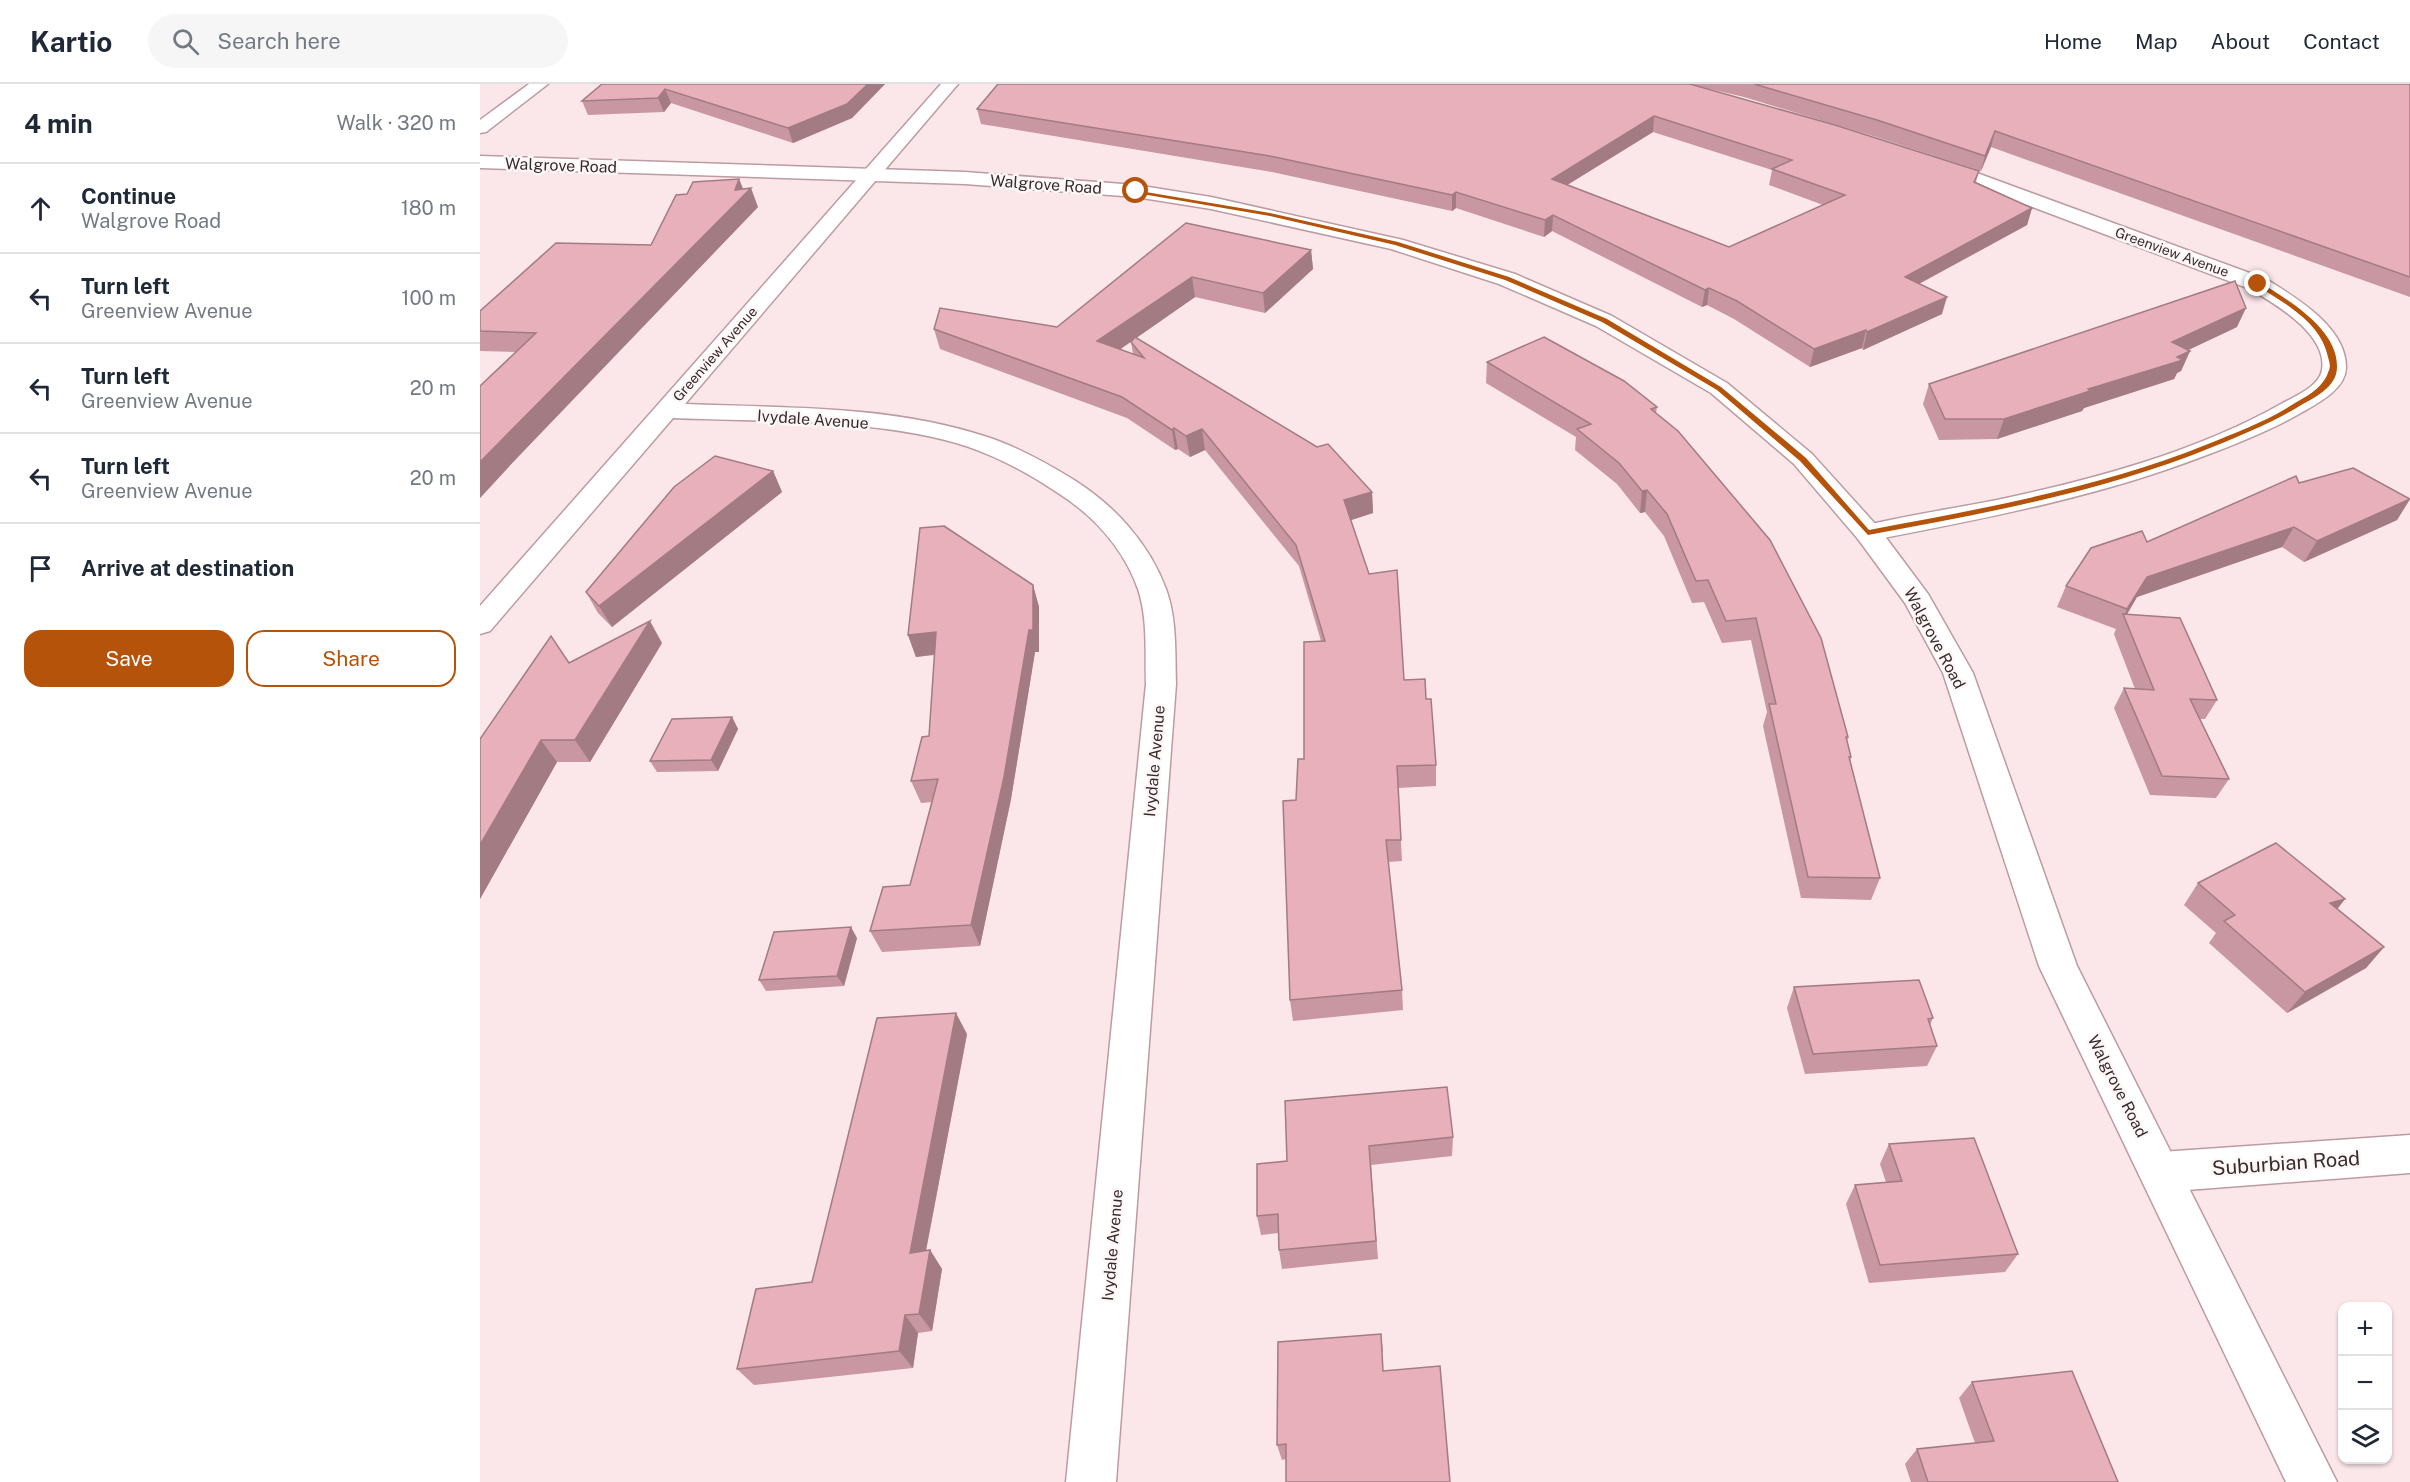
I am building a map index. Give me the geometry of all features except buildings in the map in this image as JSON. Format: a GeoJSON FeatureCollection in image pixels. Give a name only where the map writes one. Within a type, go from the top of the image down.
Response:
{"type":"FeatureCollection","features":[{"type":"Feature","properties":{"kind":"street"},"geometry":{"type":"LineString","coordinates":[[480,128],[540,84]]}},
{"type":"Feature","properties":{"kind":"street","name":"Greenview Avenue"},"geometry":{"type":"LineString","coordinates":[[480,624],[950,84]]}},
{"type":"Feature","properties":{"kind":"street","name":"Greenview Avenue"},"geometry":{"type":"LineString","coordinates":[[1868,533],[2016,505],[2100,484],[2179,458],[2268,422],[2324,388],[2334,368],[2329,344],[2311,322],[2290,303],[2258,284],[1917,157]]}},
{"type":"Feature","properties":{"kind":"street","name":"Walgrove Road"},"geometry":{"type":"LineString","coordinates":[[480,162],[1046,183],[1136,191],[1211,203],[1396,244],[1507,279],[1604,321],[1719,388],[1803,459],[1868,533],[1918,600],[1958,673],[2058,966],[2312,1482]]}},
{"type":"Feature","properties":{"kind":"street","name":"Ivydale Avenue"},"geometry":{"type":"LineString","coordinates":[[665,410],[834,419],[908,427],[970,439],[1028,464],[1076,490],[1116,527],[1137,557],[1152,590],[1160,634],[1161,684],[1091,1482]]}},
{"type":"Feature","properties":{"kind":"street","name":"Suburbian Road"},"geometry":{"type":"LineString","coordinates":[[2161,1172],[2410,1154]]}},
{"type":"Feature","properties":{"kind":"route"},"geometry":{"type":"LineString","coordinates":[[1136,191],[1270,214],[1338,229],[1453,260],[1552,296],[1659,351],[1719,388],[1803,459],[1868,533],[2016,505],[2100,484],[2179,458],[2268,422],[2324,388],[2334,368],[2329,344],[2311,322],[2290,303],[2258,284]]}}]}
